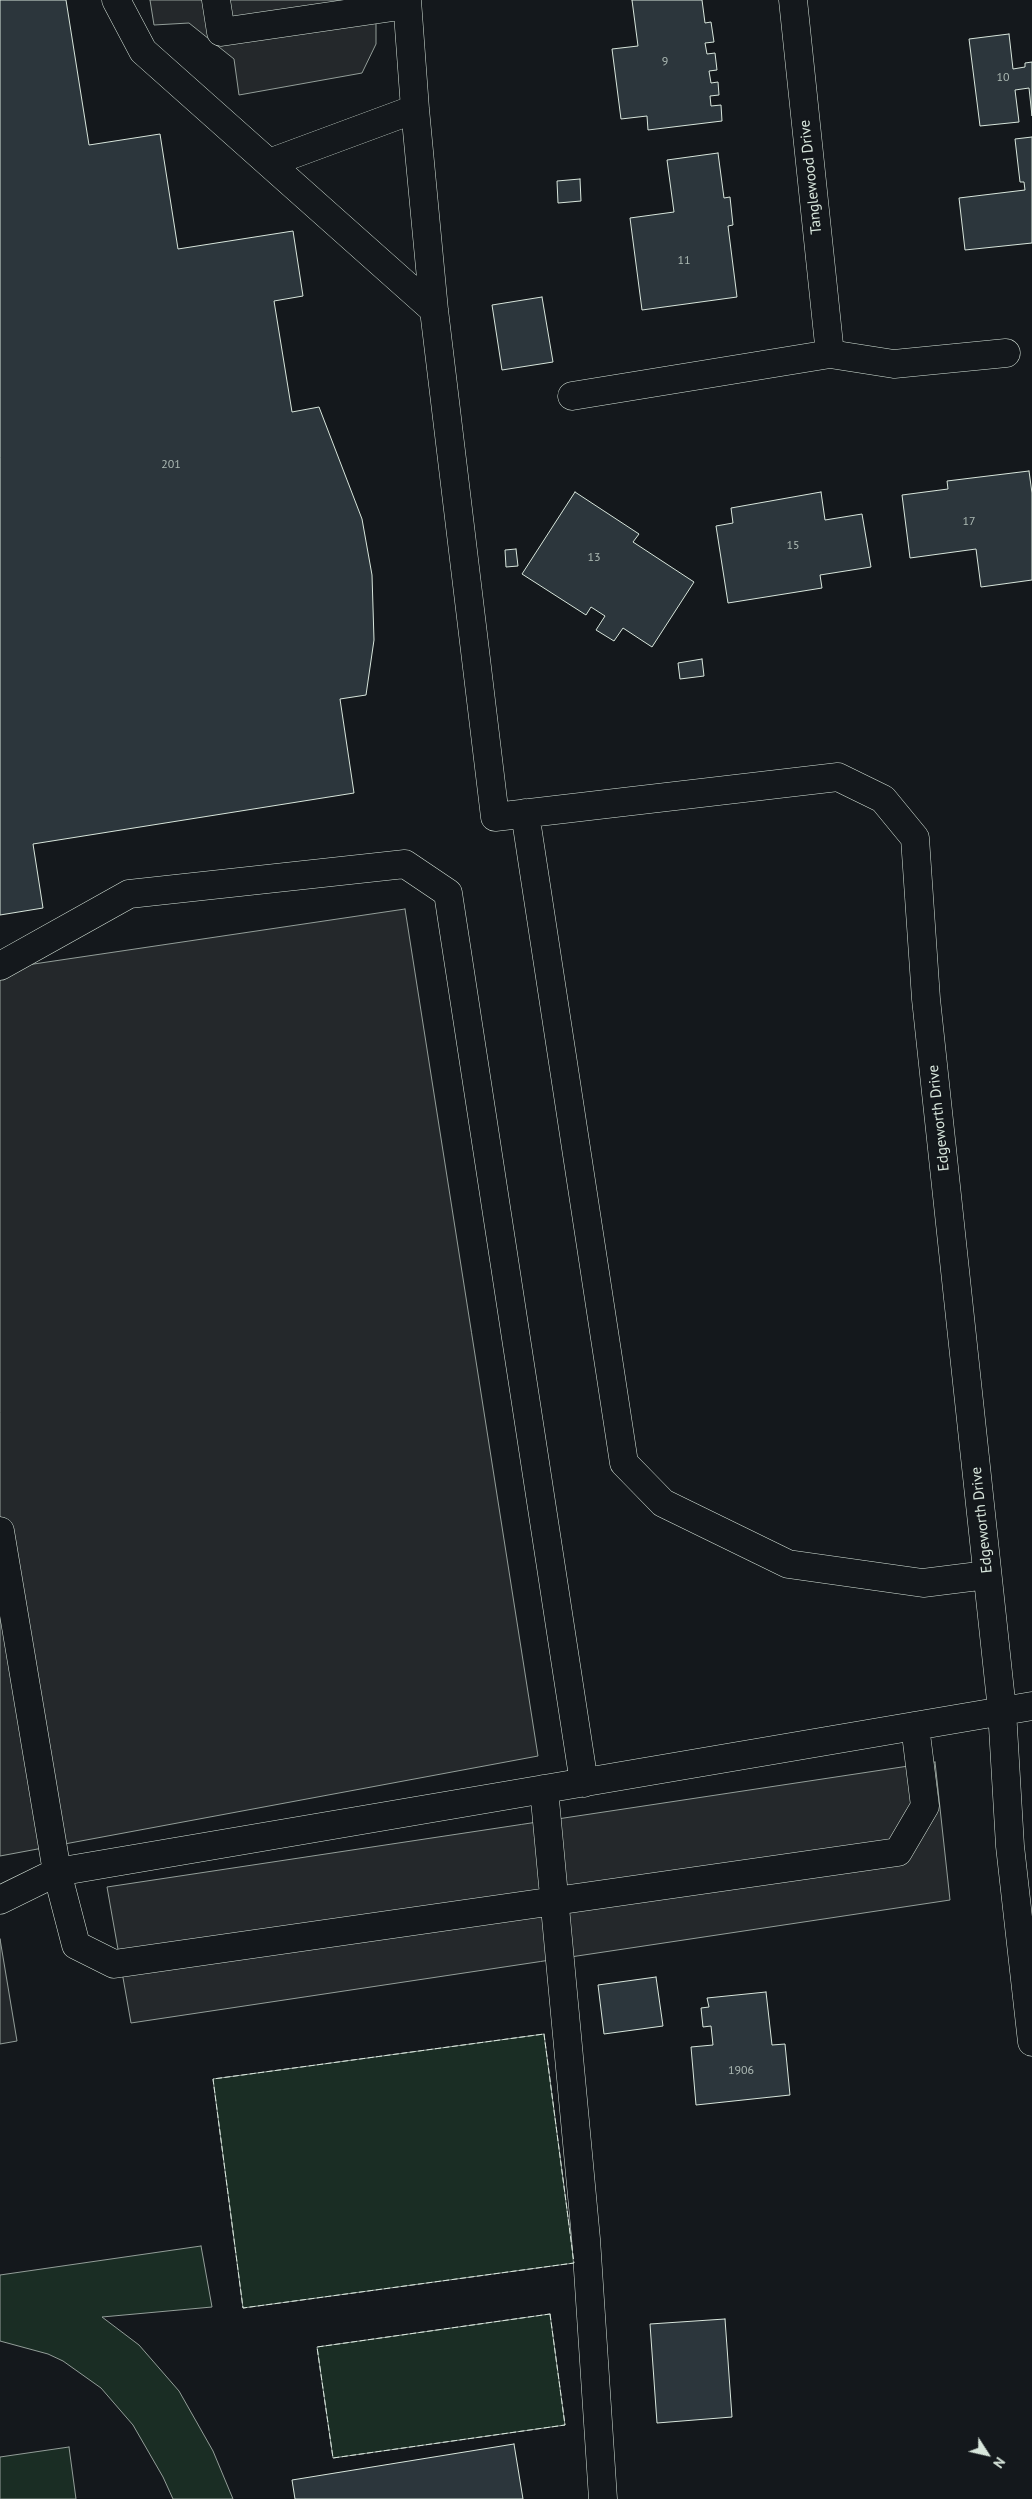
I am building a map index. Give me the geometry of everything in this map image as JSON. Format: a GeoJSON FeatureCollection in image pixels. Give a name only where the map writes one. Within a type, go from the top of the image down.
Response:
{"type":"FeatureCollection","features":[{"type":"Feature","properties":{"kind":"street"},"geometry":{"type":"LineString","coordinates":[[116,0],[143,51],[434,310]]}},
{"type":"Feature","properties":{"kind":"street"},"geometry":{"type":"LineString","coordinates":[[216,0],[222,32],[321,9],[407,2],[434,310]]}},
{"type":"Feature","properties":{"kind":"street","name":"Tanglewood Drive"},"geometry":{"type":"LineString","coordinates":[[793,0],[830,354]]}},
{"type":"Feature","properties":{"kind":"street"},"geometry":{"type":"LineString","coordinates":[[269,164],[415,109]]}},
{"type":"Feature","properties":{"kind":"street","name":"Edgeworth Drive"},"geometry":{"type":"LineString","coordinates":[[434,310],[495,817],[838,777],[883,799],[915,838],[926,999],[1002,1710],[1010,1846],[1032,2042]]}},
{"type":"Feature","properties":{"kind":"street"},"geometry":{"type":"LineString","coordinates":[[572,396],[830,354],[894,364],[1006,353]]}},
{"type":"Feature","properties":{"kind":"street"},"geometry":{"type":"LineString","coordinates":[[525,813],[624,1463],[663,1503],[788,1564],[923,1583],[987,1575]]}},
{"type":"Feature","properties":{"kind":"street"},"geometry":{"type":"LineString","coordinates":[[0,966],[129,894],[405,864],[448,893],[584,1783]]}},
{"type":"Feature","properties":{"kind":"street"},"geometry":{"type":"LineString","coordinates":[[0,1531],[57,1872],[76,1945],[114,1964],[898,1852],[925,1806],[915,1726]]}},
{"type":"Feature","properties":{"kind":"street"},"geometry":{"type":"LineString","coordinates":[[0,1900],[57,1872],[1032,1706]]}},
{"type":"Feature","properties":{"kind":"street"},"geometry":{"type":"LineString","coordinates":[[544,1789],[586,2239],[603,2499]]}},
{"type":"Feature","properties":{"kind":"green space"},"geometry":{"type":"Polygon","coordinates":[[[544,2034],[574,2263],[243,2308],[213,2079],[544,2034]]]}},
{"type":"Feature","properties":{"kind":"green space"},"geometry":{"type":"Polygon","coordinates":[[[201,2246],[212,2307],[102,2317],[139,2345],[179,2391],[213,2451],[233,2499],[173,2499],[163,2477],[133,2425],[101,2388],[63,2361],[48,2354],[0,2341],[0,2275],[201,2246]]]}},
{"type":"Feature","properties":{"kind":"green space"},"geometry":{"type":"Polygon","coordinates":[[[550,2314],[565,2425],[333,2458],[317,2347],[550,2314]]]}},
{"type":"Feature","properties":{"kind":"green space"},"geometry":{"type":"Polygon","coordinates":[[[69,2447],[76,2499],[0,2499],[0,2457],[69,2447]]]}},
{"type":"Feature","properties":{"kind":"shaded area"},"geometry":{"type":"Polygon","coordinates":[[[150,0],[376,0],[376,44],[362,73],[239,95],[234,59],[189,23],[154,25],[150,0]]]}},
{"type":"Feature","properties":{"kind":"shaded area"},"geometry":{"type":"Polygon","coordinates":[[[405,909],[538,1756],[0,1856],[0,969],[405,909]]]}},
{"type":"Feature","properties":{"kind":"shaded area"},"geometry":{"type":"Polygon","coordinates":[[[935,1762],[950,1900],[131,2023],[107,1887],[935,1762]]]}},
{"type":"Feature","properties":{"kind":"shaded area"},"geometry":{"type":"Polygon","coordinates":[[[0,1939],[17,2041],[0,2044],[0,1939]]]}},
{"type":"Feature","properties":{"kind":"building"},"geometry":{"type":"Polygon","coordinates":[[[0,0],[66,0],[89,145],[160,134],[178,249],[293,231],[303,296],[274,301],[292,412],[319,407],[362,519],[372,575],[374,640],[366,695],[340,699],[354,793],[33,844],[43,908],[0,915],[0,0]]]}},
{"type":"Feature","properties":{"kind":"building"},"geometry":{"type":"Polygon","coordinates":[[[632,0],[702,0],[705,23],[711,22],[714,42],[705,43],[707,54],[715,53],[717,70],[709,71],[711,83],[718,82],[719,95],[710,96],[711,106],[721,105],[722,121],[648,130],[647,116],[621,119],[612,49],[638,46],[632,0]]]}},
{"type":"Feature","properties":{"kind":"building"},"geometry":{"type":"Polygon","coordinates":[[[1009,34],[1013,69],[1025,67],[1025,63],[1032,62],[1032,116],[1029,88],[1015,90],[1019,122],[980,126],[969,39],[1009,34]]]}},
{"type":"Feature","properties":{"kind":"building"},"geometry":{"type":"Polygon","coordinates":[[[1032,137],[1032,243],[965,250],[959,198],[1025,190],[1024,182],[1020,182],[1015,139],[1032,137]]]}},
{"type":"Feature","properties":{"kind":"building"},"geometry":{"type":"Polygon","coordinates":[[[718,153],[724,198],[730,197],[733,225],[728,226],[737,297],[642,310],[630,218],[674,212],[667,160],[718,153]]]}},
{"type":"Feature","properties":{"kind":"building"},"geometry":{"type":"Polygon","coordinates":[[[580,179],[581,201],[558,203],[557,181],[580,179]]]}},
{"type":"Feature","properties":{"kind":"building"},"geometry":{"type":"Polygon","coordinates":[[[542,297],[553,362],[502,370],[492,305],[542,297]]]}},
{"type":"Feature","properties":{"kind":"building"},"geometry":{"type":"Polygon","coordinates":[[[1029,471],[1032,493],[1032,580],[981,587],[976,549],[910,558],[902,495],[948,489],[947,481],[1029,471]]]}},
{"type":"Feature","properties":{"kind":"building"},"geometry":{"type":"Polygon","coordinates":[[[575,492],[639,534],[633,542],[694,582],[652,647],[623,628],[614,641],[596,630],[605,616],[591,607],[586,615],[522,574],[575,492]]]}},
{"type":"Feature","properties":{"kind":"building"},"geometry":{"type":"Polygon","coordinates":[[[821,492],[825,520],[862,514],[871,567],[820,575],[822,588],[728,603],[716,526],[733,523],[731,508],[821,492]]]}},
{"type":"Feature","properties":{"kind":"building"},"geometry":{"type":"Polygon","coordinates":[[[516,549],[518,566],[506,567],[505,550],[516,549]]]}},
{"type":"Feature","properties":{"kind":"building"},"geometry":{"type":"Polygon","coordinates":[[[702,659],[704,676],[680,679],[678,663],[702,659]]]}},
{"type":"Feature","properties":{"kind":"building"},"geometry":{"type":"Polygon","coordinates":[[[656,1977],[663,2026],[604,2034],[598,1985],[656,1977]]]}},
{"type":"Feature","properties":{"kind":"building"},"geometry":{"type":"Polygon","coordinates":[[[766,1992],[772,2045],[785,2044],[790,2095],[696,2105],[691,2047],[713,2045],[711,2026],[703,2027],[701,2008],[709,2007],[707,1998],[766,1992]]]}},
{"type":"Feature","properties":{"kind":"building"},"geometry":{"type":"Polygon","coordinates":[[[725,2319],[732,2417],[657,2423],[650,2324],[725,2319]]]}},
{"type":"Feature","properties":{"kind":"building"},"geometry":{"type":"Polygon","coordinates":[[[514,2444],[523,2499],[295,2499],[292,2480],[514,2444]]]}},
{"type":"Feature","properties":{"kind":"fence"},"geometry":{"type":"LineString","coordinates":[[544,2034],[574,2263],[243,2308],[213,2079],[544,2034]]}},
{"type":"Feature","properties":{"kind":"fence"},"geometry":{"type":"LineString","coordinates":[[550,2314],[565,2425],[333,2458],[317,2347],[550,2314]]}}]}
